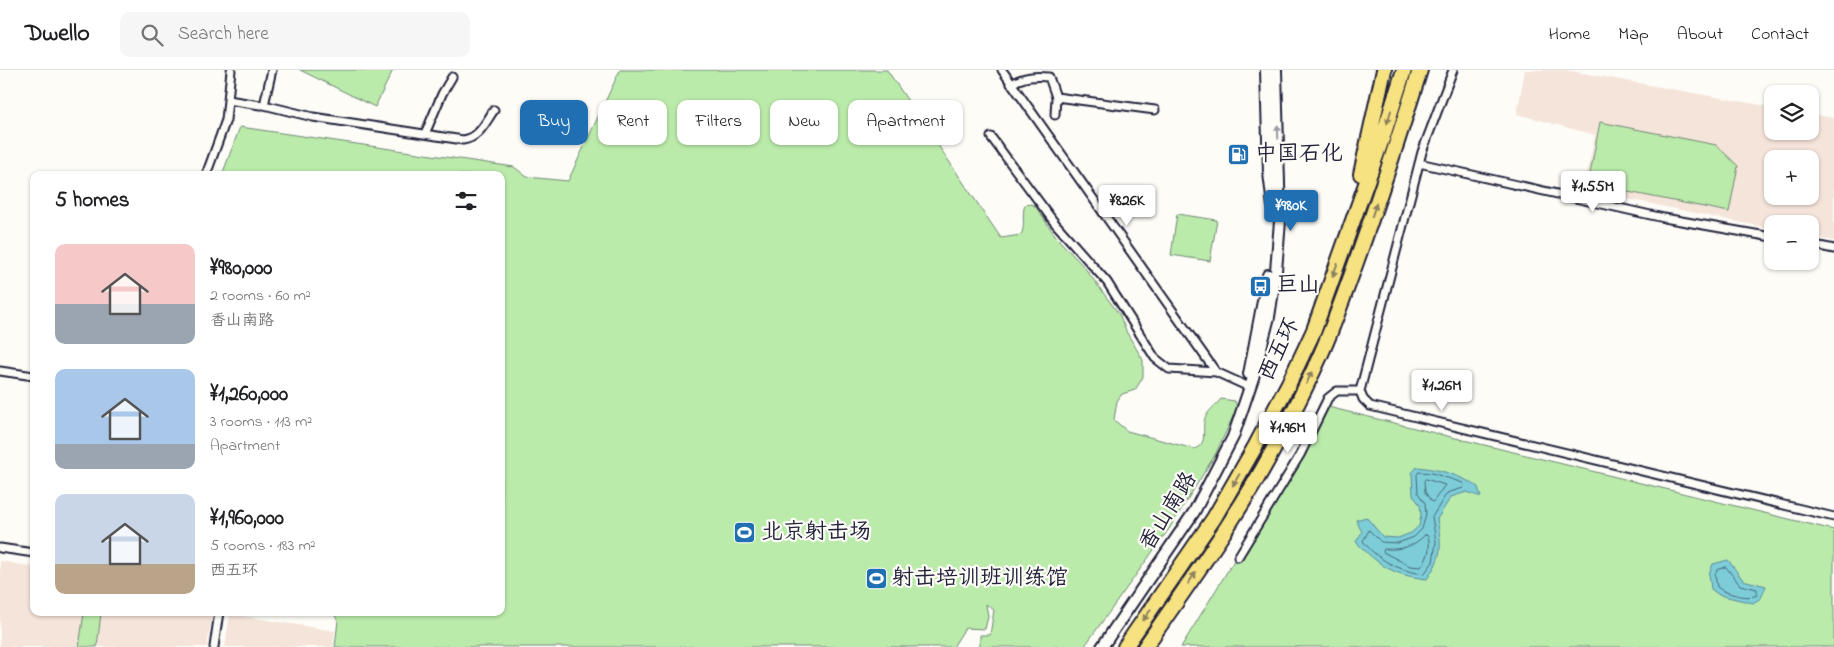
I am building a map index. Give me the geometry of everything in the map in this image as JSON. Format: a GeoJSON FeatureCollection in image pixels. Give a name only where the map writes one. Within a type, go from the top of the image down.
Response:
{"type":"FeatureCollection","features":[{"type":"Feature","properties":{"kind":"highway"},"geometry":{"type":"LineString","coordinates":[[1348,233],[1384,70]]}},
{"type":"Feature","properties":{"kind":"highway","name":"西五环"},"geometry":{"type":"LineString","coordinates":[[1125,647],[1214,518],[1290,381],[1314,330],[1382,139],[1404,70]]}},
{"type":"Feature","properties":{"kind":"highway","name":"西五环"},"geometry":{"type":"LineString","coordinates":[[1145,647],[1228,527],[1271,455],[1304,390],[1328,336],[1365,238],[1420,70]]}},
{"type":"Feature","properties":{"kind":"main road","name":"香山南路"},"geometry":{"type":"LineString","coordinates":[[1249,387],[1248,368],[1267,286],[1273,240],[1266,70]]}},
{"type":"Feature","properties":{"kind":"main road","name":"香山南路"},"geometry":{"type":"LineString","coordinates":[[1102,647],[1194,512],[1233,437],[1262,348],[1269,317],[1280,221],[1276,70]]}},
{"type":"Feature","properties":{"kind":"street"},"geometry":{"type":"LineString","coordinates":[[207,171],[226,120],[231,70]]}},
{"type":"Feature","properties":{"kind":"street"},"geometry":{"type":"LineString","coordinates":[[264,105],[272,70]]}},
{"type":"Feature","properties":{"kind":"street"},"geometry":{"type":"LineString","coordinates":[[1002,70],[1216,372]]}},
{"type":"Feature","properties":{"kind":"street"},"geometry":{"type":"LineString","coordinates":[[1049,78],[1055,70]]}},
{"type":"Feature","properties":{"kind":"street"},"geometry":{"type":"LineString","coordinates":[[1453,70],[1419,163],[1360,391],[1363,399],[1370,406],[1834,517]]}},
{"type":"Feature","properties":{"kind":"street"},"geometry":{"type":"LineString","coordinates":[[425,134],[452,76]]}},
{"type":"Feature","properties":{"kind":"street"},"geometry":{"type":"LineString","coordinates":[[1012,84],[1019,79],[1034,76],[1049,78]]}},
{"type":"Feature","properties":{"kind":"street"},"geometry":{"type":"LineString","coordinates":[[1049,78],[1056,97],[1055,115]]}},
{"type":"Feature","properties":{"kind":"street"},"geometry":{"type":"LineString","coordinates":[[1056,97],[1155,110]]}},
{"type":"Feature","properties":{"kind":"street"},"geometry":{"type":"LineString","coordinates":[[228,100],[260,106],[264,105],[313,117],[463,140],[470,139],[478,134],[494,110]]}},
{"type":"Feature","properties":{"kind":"street"},"geometry":{"type":"LineString","coordinates":[[991,137],[1054,222],[1107,282],[1155,358],[1169,369],[1216,372],[1249,387]]}},
{"type":"Feature","properties":{"kind":"street"},"geometry":{"type":"LineString","coordinates":[[1419,163],[1664,218],[1764,237]]}},
{"type":"Feature","properties":{"kind":"street"},"geometry":{"type":"LineString","coordinates":[[1819,246],[1834,249]]}},
{"type":"Feature","properties":{"kind":"street"},"geometry":{"type":"LineString","coordinates":[[0,371],[30,375]]}},
{"type":"Feature","properties":{"kind":"street"},"geometry":{"type":"LineString","coordinates":[[1238,557],[1300,455],[1328,398],[1337,390],[1360,391]]}},
{"type":"Feature","properties":{"kind":"street"},"geometry":{"type":"LineString","coordinates":[[0,548],[30,552]]}},
{"type":"Feature","properties":{"kind":"street"},"geometry":{"type":"LineString","coordinates":[[214,647],[218,616]]}},
{"type":"Feature","properties":{"kind":"shaded area"},"geometry":{"type":"Polygon","coordinates":[[[1525,70],[1565,70],[1764,106],[1764,140],[1819,140],[1819,116],[1834,118],[1834,241],[1819,238],[1819,215],[1764,215],[1764,227],[1584,190],[1595,135],[1517,114],[1525,70]]]}},
{"type":"Feature","properties":{"kind":"shaded area"},"geometry":{"type":"Polygon","coordinates":[[[0,561],[30,566],[30,616],[84,616],[79,647],[0,647],[0,561]]]}},
{"type":"Feature","properties":{"kind":"shaded area"},"geometry":{"type":"Polygon","coordinates":[[[101,616],[212,616],[207,647],[97,647],[101,616]]]}},
{"type":"Feature","properties":{"kind":"shaded area"},"geometry":{"type":"Polygon","coordinates":[[[230,616],[242,616],[335,631],[333,647],[225,647],[230,616]]]}},
{"type":"Feature","properties":{"kind":"green space"},"geometry":{"type":"Polygon","coordinates":[[[300,70],[393,70],[375,107],[300,70]]]}},
{"type":"Feature","properties":{"kind":"green space"},"geometry":{"type":"Polygon","coordinates":[[[620,70],[887,70],[907,100],[848,100],[848,145],[938,145],[1001,238],[1021,235],[1025,205],[1031,204],[1035,206],[1057,238],[1084,267],[1119,314],[1127,333],[1143,360],[1143,377],[1135,390],[1122,394],[1117,401],[1114,420],[1127,431],[1194,449],[1199,447],[1203,440],[1205,418],[1221,399],[1235,401],[1237,408],[1215,455],[1169,529],[1084,647],[980,647],[980,635],[990,635],[994,610],[986,604],[988,617],[985,629],[965,628],[953,647],[335,647],[338,620],[335,616],[505,616],[505,171],[224,171],[240,127],[514,167],[527,177],[568,181],[585,145],[588,145],[588,138],[598,117],[598,145],[667,145],[667,100],[606,100],[620,70]]]}},
{"type":"Feature","properties":{"kind":"green space"},"geometry":{"type":"Polygon","coordinates":[[[1600,122],[1716,145],[1738,166],[1729,212],[1588,184],[1600,122]]]}},
{"type":"Feature","properties":{"kind":"green space"},"geometry":{"type":"Polygon","coordinates":[[[1177,214],[1217,220],[1210,261],[1171,255],[1177,214]]]}},
{"type":"Feature","properties":{"kind":"green space"},"geometry":{"type":"Polygon","coordinates":[[[1328,407],[1834,530],[1834,647],[1181,647],[1328,407]]]}},
{"type":"Feature","properties":{"kind":"green space"},"geometry":{"type":"Polygon","coordinates":[[[84,616],[101,616],[97,647],[79,647],[84,616]]]}},
{"type":"Feature","properties":{"kind":"water"},"geometry":{"type":"Polygon","coordinates":[[[1417,467],[1441,471],[1464,479],[1478,487],[1481,497],[1467,492],[1451,497],[1437,519],[1440,537],[1439,557],[1427,579],[1405,575],[1387,568],[1356,542],[1362,532],[1356,520],[1366,517],[1383,537],[1398,538],[1411,533],[1419,526],[1420,505],[1413,495],[1412,473],[1417,467]]]}},
{"type":"Feature","properties":{"kind":"water"},"geometry":{"type":"Polygon","coordinates":[[[1728,560],[1743,580],[1766,586],[1761,598],[1753,603],[1719,595],[1711,589],[1709,574],[1713,564],[1728,560]]]}},
{"type":"Feature","properties":{"kind":"place","name":"中国石化"},"geometry":{"type":"Point","coordinates":[1239,155]}},
{"type":"Feature","properties":{"kind":"place","name":"巨山"},"geometry":{"type":"Point","coordinates":[1260,286]}},
{"type":"Feature","properties":{"kind":"place","name":"北京射击场"},"geometry":{"type":"Point","coordinates":[745,533]}},
{"type":"Feature","properties":{"kind":"place","name":"射击培训班训练馆"},"geometry":{"type":"Point","coordinates":[876,579]}}]}
